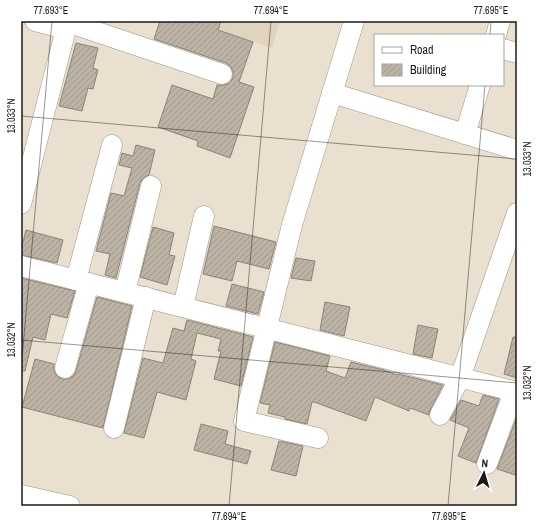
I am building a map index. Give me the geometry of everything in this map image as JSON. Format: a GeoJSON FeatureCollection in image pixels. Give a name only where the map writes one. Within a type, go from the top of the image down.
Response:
{"type":"FeatureCollection","features":[{"type":"Feature","properties":{"kind":"street"},"geometry":{"type":"LineString","coordinates":[[35,21],[67,24],[222,74]]}},
{"type":"Feature","properties":{"kind":"street"},"geometry":{"type":"LineString","coordinates":[[318,438],[244,420],[290,234],[354,21]]}},
{"type":"Feature","properties":{"kind":"street"},"geometry":{"type":"LineString","coordinates":[[496,34],[500,21]]}},
{"type":"Feature","properties":{"kind":"street"},"geometry":{"type":"LineString","coordinates":[[21,204],[67,24]]}},
{"type":"Feature","properties":{"kind":"street"},"geometry":{"type":"LineString","coordinates":[[504,49],[517,53]]}},
{"type":"Feature","properties":{"kind":"street"},"geometry":{"type":"LineString","coordinates":[[465,134],[480,86]]}},
{"type":"Feature","properties":{"kind":"street"},"geometry":{"type":"LineString","coordinates":[[332,93],[517,150]]}},
{"type":"Feature","properties":{"kind":"street"},"geometry":{"type":"LineString","coordinates":[[65,368],[82,281],[112,145]]}},
{"type":"Feature","properties":{"kind":"street"},"geometry":{"type":"LineString","coordinates":[[125,292],[150,186]]}},
{"type":"Feature","properties":{"kind":"street"},"geometry":{"type":"LineString","coordinates":[[440,415],[460,378],[517,213]]}},
{"type":"Feature","properties":{"kind":"street"},"geometry":{"type":"LineString","coordinates":[[183,307],[204,216]]}},
{"type":"Feature","properties":{"kind":"street"},"geometry":{"type":"LineString","coordinates":[[21,266],[516,392],[487,464]]}},
{"type":"Feature","properties":{"kind":"street"},"geometry":{"type":"LineString","coordinates":[[114,428],[146,297]]}},
{"type":"Feature","properties":{"kind":"street"},"geometry":{"type":"LineString","coordinates":[[21,495],[70,506]]}},
{"type":"Feature","properties":{"kind":"shaded area"},"geometry":{"type":"Polygon","coordinates":[[[192,21],[280,21],[272,48],[192,21]]]}},
{"type":"Feature","properties":{"kind":"building"},"geometry":{"type":"Polygon","coordinates":[[[160,21],[221,21],[218,30],[253,42],[239,82],[254,87],[230,158],[197,146],[198,141],[158,127],[172,85],[213,99],[217,85],[229,83],[233,78],[231,67],[226,63],[154,39],[160,21]]]}},
{"type":"Feature","properties":{"kind":"building"},"geometry":{"type":"Polygon","coordinates":[[[76,43],[98,48],[93,68],[98,70],[93,89],[88,88],[82,111],[59,106],[76,43]]]}},
{"type":"Feature","properties":{"kind":"building"},"geometry":{"type":"Polygon","coordinates":[[[136,145],[155,150],[149,175],[143,178],[140,183],[116,278],[105,275],[110,254],[96,251],[111,193],[124,196],[132,168],[119,165],[122,153],[133,156],[136,145]]]}},
{"type":"Feature","properties":{"kind":"building"},"geometry":{"type":"Polygon","coordinates":[[[214,226],[276,242],[269,269],[237,261],[232,281],[203,274],[214,226]]]}},
{"type":"Feature","properties":{"kind":"building"},"geometry":{"type":"Polygon","coordinates":[[[153,227],[174,233],[169,255],[175,256],[167,285],[140,277],[153,227]]]}},
{"type":"Feature","properties":{"kind":"building"},"geometry":{"type":"Polygon","coordinates":[[[26,230],[63,240],[57,263],[21,255],[26,230]]]}},
{"type":"Feature","properties":{"kind":"building"},"geometry":{"type":"Polygon","coordinates":[[[296,258],[315,261],[311,281],[291,278],[296,258]]]}},
{"type":"Feature","properties":{"kind":"building"},"geometry":{"type":"Polygon","coordinates":[[[21,278],[75,291],[67,318],[51,314],[45,340],[33,337],[25,371],[21,371],[21,278]]]}},
{"type":"Feature","properties":{"kind":"building"},"geometry":{"type":"Polygon","coordinates":[[[232,284],[264,292],[258,314],[226,306],[232,284]]]}},
{"type":"Feature","properties":{"kind":"building"},"geometry":{"type":"Polygon","coordinates":[[[97,297],[132,306],[103,428],[22,407],[35,359],[54,364],[54,371],[57,376],[62,379],[68,379],[73,376],[76,371],[97,297]]]}},
{"type":"Feature","properties":{"kind":"building"},"geometry":{"type":"Polygon","coordinates":[[[325,302],[350,307],[344,336],[320,330],[325,302]]]}},
{"type":"Feature","properties":{"kind":"building"},"geometry":{"type":"Polygon","coordinates":[[[187,320],[253,337],[241,386],[214,379],[221,351],[218,351],[221,339],[197,333],[191,359],[196,361],[186,400],[157,392],[144,438],[124,433],[143,358],[163,363],[173,328],[184,331],[187,320]]]}},
{"type":"Feature","properties":{"kind":"building"},"geometry":{"type":"Polygon","coordinates":[[[418,325],[438,329],[432,358],[413,354],[418,325]]]}},
{"type":"Feature","properties":{"kind":"building"},"geometry":{"type":"Polygon","coordinates":[[[513,337],[517,337],[517,378],[504,374],[513,337]]]}},
{"type":"Feature","properties":{"kind":"building"},"geometry":{"type":"Polygon","coordinates":[[[275,342],[330,356],[326,371],[345,378],[351,362],[384,370],[397,375],[443,385],[430,410],[429,415],[410,408],[409,411],[375,397],[366,421],[314,402],[312,402],[307,424],[285,419],[285,417],[268,413],[270,405],[260,403],[275,342]]]}},
{"type":"Feature","properties":{"kind":"building"},"geometry":{"type":"Polygon","coordinates":[[[483,395],[499,399],[476,463],[458,456],[469,428],[450,420],[461,400],[479,406],[483,395]]]}},
{"type":"Feature","properties":{"kind":"building"},"geometry":{"type":"Polygon","coordinates":[[[517,417],[517,470],[515,475],[497,469],[517,417]]]}},
{"type":"Feature","properties":{"kind":"building"},"geometry":{"type":"Polygon","coordinates":[[[201,424],[228,431],[225,444],[251,451],[247,464],[194,450],[201,424]]]}},
{"type":"Feature","properties":{"kind":"building"},"geometry":{"type":"Polygon","coordinates":[[[279,441],[303,446],[296,476],[271,470],[279,441]]]}}]}
